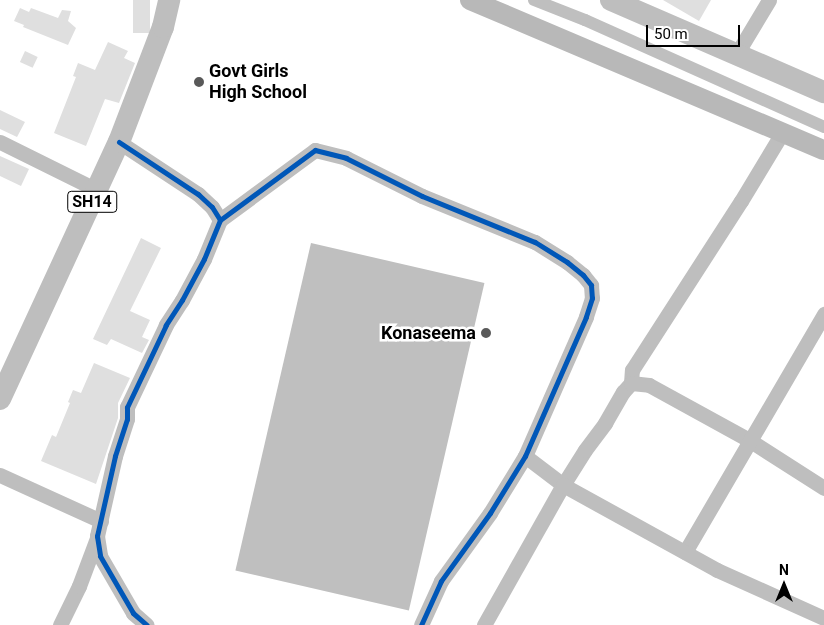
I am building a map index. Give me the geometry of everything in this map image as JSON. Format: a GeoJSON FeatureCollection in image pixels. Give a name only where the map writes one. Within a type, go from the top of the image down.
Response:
{"type":"FeatureCollection","features":[{"type":"Feature","properties":{"kind":"main road","name":"SH14"},"geometry":{"type":"LineString","coordinates":[[0,398],[119,142],[163,27],[169,0]]}},
{"type":"Feature","properties":{"kind":"main road"},"geometry":{"type":"LineString","coordinates":[[611,0],[824,92]]}},
{"type":"Feature","properties":{"kind":"street"},"geometry":{"type":"LineString","coordinates":[[470,0],[824,150]]}},
{"type":"Feature","properties":{"kind":"street"},"geometry":{"type":"LineString","coordinates":[[736,55],[769,0]]}},
{"type":"Feature","properties":{"kind":"street"},"geometry":{"type":"LineString","coordinates":[[484,625],[585,450],[605,423],[623,392],[632,383],[632,370],[731,218],[782,133]]}},
{"type":"Feature","properties":{"kind":"street"},"geometry":{"type":"LineString","coordinates":[[0,142],[97,190]]}},
{"type":"Feature","properties":{"kind":"street"},"geometry":{"type":"LineString","coordinates":[[119,142],[198,194],[212,207],[220,220]]}},
{"type":"Feature","properties":{"kind":"street"},"geometry":{"type":"LineString","coordinates":[[60,625],[79,586],[97,536],[115,456],[127,419],[127,407],[166,325],[204,259],[220,220],[315,150],[346,158],[422,196],[535,242],[567,262],[583,275],[591,285],[592,298],[566,367],[525,456],[490,513],[441,581],[421,625]]}},
{"type":"Feature","properties":{"kind":"street"},"geometry":{"type":"LineString","coordinates":[[685,552],[824,314]]}},
{"type":"Feature","properties":{"kind":"street"},"geometry":{"type":"LineString","coordinates":[[632,383],[649,385],[749,440],[824,488]]}},
{"type":"Feature","properties":{"kind":"street"},"geometry":{"type":"LineString","coordinates":[[525,456],[563,486],[717,570],[824,618]]}},
{"type":"Feature","properties":{"kind":"street"},"geometry":{"type":"LineString","coordinates":[[0,475],[101,521]]}},
{"type":"Feature","properties":{"kind":"street"},"geometry":{"type":"LineString","coordinates":[[97,536],[100,556],[133,613],[146,625]]}},
{"type":"Feature","properties":{"kind":"shaded area"},"geometry":{"type":"Polygon","coordinates":[[[311,243],[484,283],[409,610],[235,570],[311,243]]]}},
{"type":"Feature","properties":{"kind":"building"},"geometry":{"type":"Polygon","coordinates":[[[133,0],[150,0],[150,33],[133,33],[133,0]]]}},
{"type":"Feature","properties":{"kind":"building"},"geometry":{"type":"Polygon","coordinates":[[[663,0],[711,0],[699,21],[663,0]]]}},
{"type":"Feature","properties":{"kind":"building"},"geometry":{"type":"Polygon","coordinates":[[[20,8],[29,12],[31,8],[58,18],[62,10],[71,11],[68,21],[76,28],[68,45],[23,27],[24,25],[14,21],[20,8]]]}},
{"type":"Feature","properties":{"kind":"building"},"geometry":{"type":"Polygon","coordinates":[[[108,42],[128,51],[124,58],[135,63],[119,103],[105,99],[86,146],[54,133],[76,77],[73,76],[78,63],[95,70],[108,42]]]}},
{"type":"Feature","properties":{"kind":"building"},"geometry":{"type":"Polygon","coordinates":[[[25,51],[38,57],[33,68],[20,62],[25,51]]]}},
{"type":"Feature","properties":{"kind":"building"},"geometry":{"type":"Polygon","coordinates":[[[0,110],[25,122],[17,137],[0,129],[0,110]]]}},
{"type":"Feature","properties":{"kind":"building"},"geometry":{"type":"Polygon","coordinates":[[[0,156],[29,169],[21,186],[0,176],[0,156]]]}},
{"type":"Feature","properties":{"kind":"building"},"geometry":{"type":"Polygon","coordinates":[[[141,238],[161,248],[130,311],[150,320],[142,337],[149,340],[142,353],[111,339],[107,345],[93,339],[141,238]]]}},
{"type":"Feature","properties":{"kind":"building"},"geometry":{"type":"Polygon","coordinates":[[[94,363],[130,378],[118,403],[118,418],[96,484],[41,461],[52,435],[56,437],[70,403],[68,402],[73,390],[81,393],[94,363]]]}},
{"type":"Feature","properties":{"kind":"waterway"},"geometry":{"type":"LineString","coordinates":[[534,0],[585,20],[824,127]]}},
{"type":"Feature","properties":{"kind":"cycle path"},"geometry":{"type":"LineString","coordinates":[[119,142],[198,194],[212,207],[220,220],[204,259],[166,325],[127,407],[127,419],[115,456],[97,536],[100,556],[133,613],[147,625]]}},
{"type":"Feature","properties":{"kind":"cycle path"},"geometry":{"type":"LineString","coordinates":[[220,220],[315,150],[346,158],[422,196],[535,242],[567,262],[583,275],[591,285],[592,298],[586,317],[525,456],[490,513],[441,581],[421,625]]}},
{"type":"Feature","properties":{"kind":"place","name":"Govt Girls High School"},"geometry":{"type":"Point","coordinates":[199,82]}},
{"type":"Feature","properties":{"kind":"place","name":"Konaseema"},"geometry":{"type":"Point","coordinates":[486,333]}}]}
